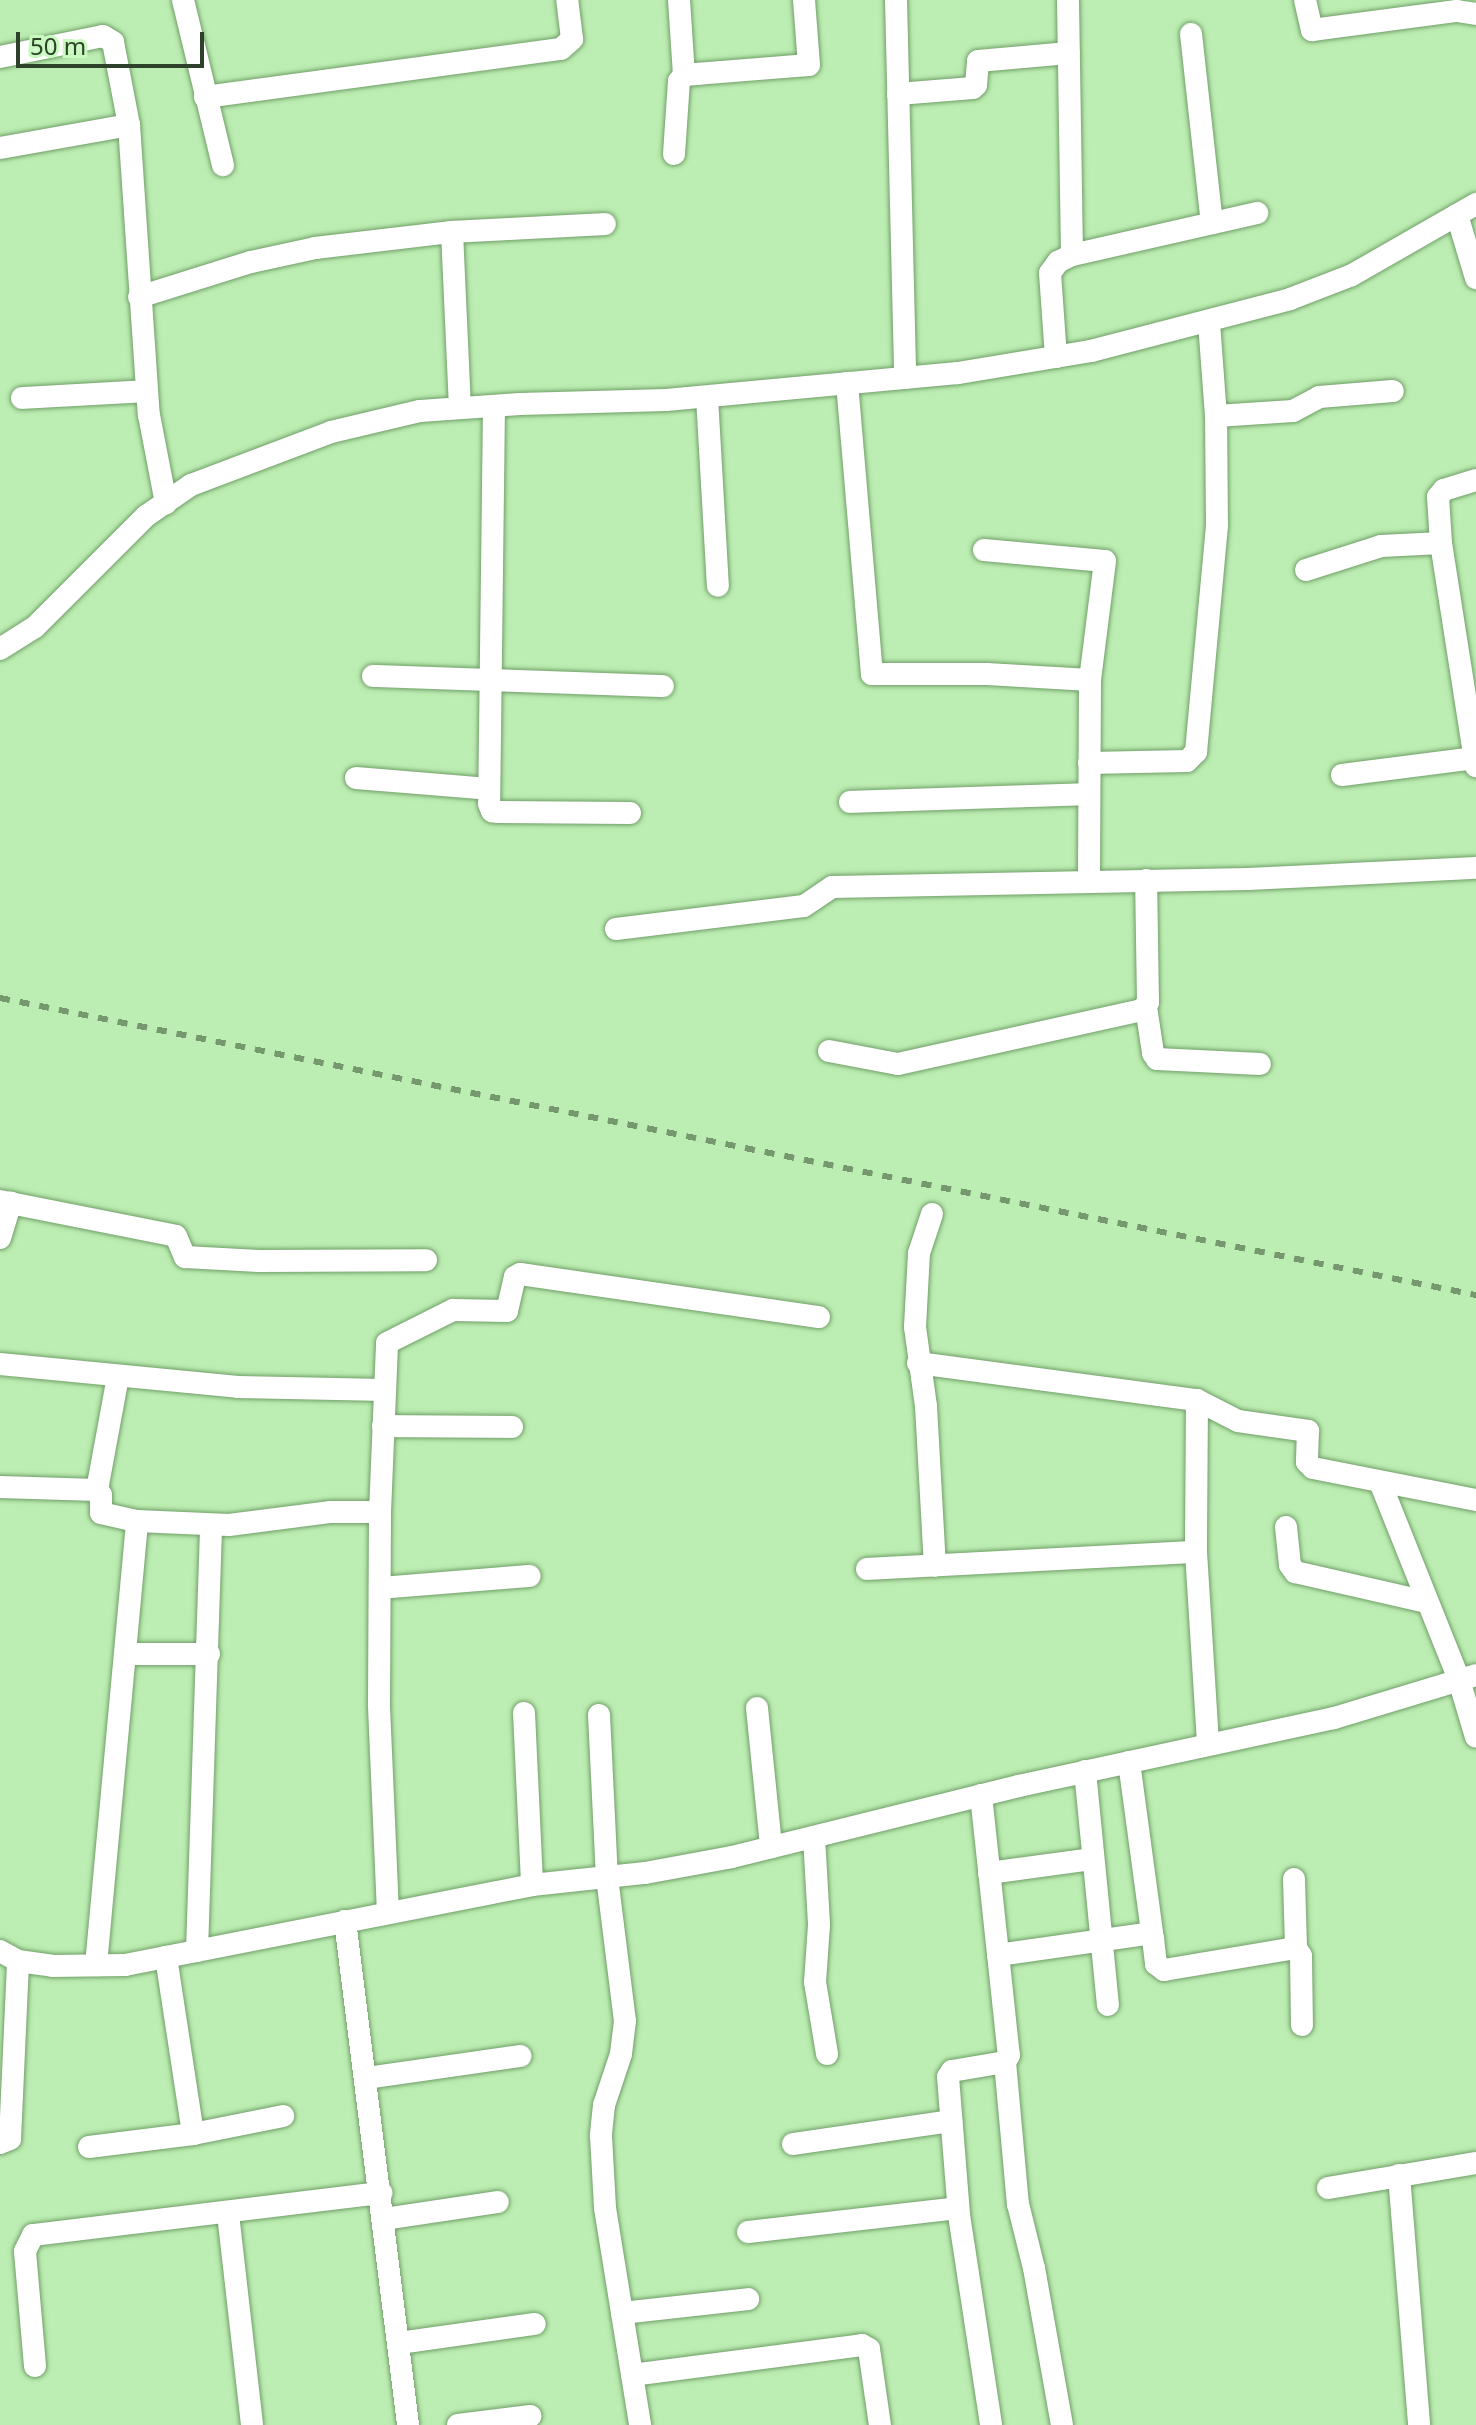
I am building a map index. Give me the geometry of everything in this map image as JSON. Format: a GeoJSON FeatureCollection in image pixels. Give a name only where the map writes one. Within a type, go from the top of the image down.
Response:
{"type":"FeatureCollection","features":[{"type":"Feature","properties":{"kind":"street"},"geometry":{"type":"LineString","coordinates":[[183,0],[223,165]]}},
{"type":"Feature","properties":{"kind":"street"},"geometry":{"type":"LineString","coordinates":[[205,97],[561,49],[572,39],[567,0]]}},
{"type":"Feature","properties":{"kind":"street"},"geometry":{"type":"LineString","coordinates":[[674,154],[679,81],[684,75],[679,0]]}},
{"type":"Feature","properties":{"kind":"street"},"geometry":{"type":"LineString","coordinates":[[684,75],[809,65],[804,0]]}},
{"type":"Feature","properties":{"kind":"street"},"geometry":{"type":"LineString","coordinates":[[896,0],[905,378]]}},
{"type":"Feature","properties":{"kind":"street"},"geometry":{"type":"LineString","coordinates":[[1068,0],[1072,255]]}},
{"type":"Feature","properties":{"kind":"street"},"geometry":{"type":"LineString","coordinates":[[1305,0],[1312,30],[1457,11],[1476,14]]}},
{"type":"Feature","properties":{"kind":"street"},"geometry":{"type":"LineString","coordinates":[[1191,34],[1212,223]]}},
{"type":"Feature","properties":{"kind":"street"},"geometry":{"type":"LineString","coordinates":[[0,57],[103,36],[110,38],[129,125],[146,391],[166,503]]}},
{"type":"Feature","properties":{"kind":"street"},"geometry":{"type":"LineString","coordinates":[[898,94],[973,88],[976,85],[978,61],[1069,53]]}},
{"type":"Feature","properties":{"kind":"street"},"geometry":{"type":"LineString","coordinates":[[0,148],[129,125]]}},
{"type":"Feature","properties":{"kind":"street"},"geometry":{"type":"LineString","coordinates":[[0,649],[35,627],[146,516],[191,485],[331,432],[420,411],[707,397],[905,378],[1056,357],[1209,322],[1290,299],[1352,275],[1467,210],[1476,278]]}},
{"type":"Feature","properties":{"kind":"street"},"geometry":{"type":"LineString","coordinates":[[1056,357],[1050,273],[1058,262],[1072,255],[1257,213]]}},
{"type":"Feature","properties":{"kind":"street"},"geometry":{"type":"LineString","coordinates":[[139,297],[251,262],[315,248],[452,232],[605,224]]}},
{"type":"Feature","properties":{"kind":"street"},"geometry":{"type":"LineString","coordinates":[[452,232],[460,408]]}},
{"type":"Feature","properties":{"kind":"street"},"geometry":{"type":"LineString","coordinates":[[1089,763],[1187,761],[1196,752],[1214,595],[1216,416],[1209,322]]}},
{"type":"Feature","properties":{"kind":"street"},"geometry":{"type":"LineString","coordinates":[[847,383],[872,674],[987,674],[1090,680]]}},
{"type":"Feature","properties":{"kind":"street"},"geometry":{"type":"LineString","coordinates":[[22,398],[146,391]]}},
{"type":"Feature","properties":{"kind":"street"},"geometry":{"type":"LineString","coordinates":[[1216,416],[1293,411],[1319,397],[1393,391]]}},
{"type":"Feature","properties":{"kind":"street"},"geometry":{"type":"LineString","coordinates":[[707,397],[718,586]]}},
{"type":"Feature","properties":{"kind":"street"},"geometry":{"type":"LineString","coordinates":[[494,406],[489,804],[492,811],[498,812],[630,813]]}},
{"type":"Feature","properties":{"kind":"street"},"geometry":{"type":"LineString","coordinates":[[1342,775],[1475,762],[1441,543],[1440,492],[1476,480]]}},
{"type":"Feature","properties":{"kind":"street"},"geometry":{"type":"LineString","coordinates":[[1306,570],[1381,546],[1441,543]]}},
{"type":"Feature","properties":{"kind":"street"},"geometry":{"type":"LineString","coordinates":[[984,550],[1105,561],[1090,680],[1089,881]]}},
{"type":"Feature","properties":{"kind":"street"},"geometry":{"type":"LineString","coordinates":[[373,676],[490,683],[663,686]]}},
{"type":"Feature","properties":{"kind":"street"},"geometry":{"type":"LineString","coordinates":[[356,778],[489,789]]}},
{"type":"Feature","properties":{"kind":"street"},"geometry":{"type":"LineString","coordinates":[[850,802],[1088,794]]}},
{"type":"Feature","properties":{"kind":"street"},"geometry":{"type":"LineString","coordinates":[[616,929],[804,906],[832,887],[1476,868]]}},
{"type":"Feature","properties":{"kind":"street"},"geometry":{"type":"LineString","coordinates":[[1146,880],[1146,1007],[1153,1053],[1157,1059],[1260,1064]]}},
{"type":"Feature","properties":{"kind":"street"},"geometry":{"type":"LineString","coordinates":[[829,1051],[898,1064],[1146,1007]]}},
{"type":"Feature","properties":{"kind":"street"},"geometry":{"type":"LineString","coordinates":[[0,1238],[5,1202],[176,1236],[185,1257],[314,1262],[426,1260]]}},
{"type":"Feature","properties":{"kind":"street"},"geometry":{"type":"LineString","coordinates":[[932,1214],[919,1253],[916,1282],[918,1363],[926,1406],[935,1566]]}},
{"type":"Feature","properties":{"kind":"street"},"geometry":{"type":"LineString","coordinates":[[388,1913],[379,1704],[380,1512],[386,1346],[391,1340],[453,1310],[507,1311],[517,1275],[819,1317]]}},
{"type":"Feature","properties":{"kind":"street"},"geometry":{"type":"LineString","coordinates":[[918,1363],[1197,1400],[1238,1421],[1308,1431],[1307,1462],[1310,1466],[1476,1500]]}},
{"type":"Feature","properties":{"kind":"street"},"geometry":{"type":"LineString","coordinates":[[0,1364],[238,1387],[385,1390]]}},
{"type":"Feature","properties":{"kind":"street"},"geometry":{"type":"LineString","coordinates":[[118,1377],[97,1490],[101,1495],[101,1513],[137,1521],[211,1525],[265,1523],[331,1512],[380,1512]]}},
{"type":"Feature","properties":{"kind":"street"},"geometry":{"type":"LineString","coordinates":[[1197,1400],[1196,1552],[1208,1745]]}},
{"type":"Feature","properties":{"kind":"street"},"geometry":{"type":"LineString","coordinates":[[383,1426],[512,1427]]}},
{"type":"Feature","properties":{"kind":"street"},"geometry":{"type":"LineString","coordinates":[[1380,1482],[1427,1602],[1467,1678],[1476,1737]]}},
{"type":"Feature","properties":{"kind":"street"},"geometry":{"type":"LineString","coordinates":[[0,1487],[97,1490]]}},
{"type":"Feature","properties":{"kind":"street"},"geometry":{"type":"LineString","coordinates":[[96,1965],[137,1521]]}},
{"type":"Feature","properties":{"kind":"street"},"geometry":{"type":"LineString","coordinates":[[197,1951],[211,1525]]}},
{"type":"Feature","properties":{"kind":"street"},"geometry":{"type":"LineString","coordinates":[[1286,1527],[1290,1565],[1295,1572],[1427,1602]]}},
{"type":"Feature","properties":{"kind":"street"},"geometry":{"type":"LineString","coordinates":[[867,1569],[1196,1552]]}},
{"type":"Feature","properties":{"kind":"street"},"geometry":{"type":"LineString","coordinates":[[380,1588],[530,1576]]}},
{"type":"Feature","properties":{"kind":"street"},"geometry":{"type":"LineString","coordinates":[[127,1654],[209,1654]]}},
{"type":"Feature","properties":{"kind":"street"},"geometry":{"type":"LineString","coordinates":[[0,2143],[10,2139],[9,1956],[52,1966],[125,1965],[532,1885],[659,1871],[1085,1771],[1334,1718],[1467,1678]]}},
{"type":"Feature","properties":{"kind":"street"},"geometry":{"type":"LineString","coordinates":[[757,1708],[771,1847]]}},
{"type":"Feature","properties":{"kind":"street"},"geometry":{"type":"LineString","coordinates":[[524,1713],[532,1885]]}},
{"type":"Feature","properties":{"kind":"street"},"geometry":{"type":"LineString","coordinates":[[599,1715],[607,1877],[625,2021],[621,2054],[604,2105],[601,2136],[605,2208],[640,2425]]}},
{"type":"Feature","properties":{"kind":"street"},"geometry":{"type":"LineString","coordinates":[[1129,1762],[1156,1964],[1164,1970],[1296,1948]]}},
{"type":"Feature","properties":{"kind":"street"},"geometry":{"type":"LineString","coordinates":[[1085,1771],[1108,2005]]}},
{"type":"Feature","properties":{"kind":"street"},"geometry":{"type":"LineString","coordinates":[[981,1795],[1009,2055],[1005,2062],[1018,2204],[1034,2268],[1062,2425]]}},
{"type":"Feature","properties":{"kind":"street"},"geometry":{"type":"LineString","coordinates":[[814,1837],[819,1925],[815,1982],[827,2054]]}},
{"type":"Feature","properties":{"kind":"street"},"geometry":{"type":"LineString","coordinates":[[989,1873],[1093,1859]]}},
{"type":"Feature","properties":{"kind":"street"},"geometry":{"type":"LineString","coordinates":[[1294,1879],[1296,1948],[1301,1956],[1302,2025]]}},
{"type":"Feature","properties":{"kind":"street"},"geometry":{"type":"LineString","coordinates":[[345,1921],[408,2425]]}},
{"type":"Feature","properties":{"kind":"street"},"geometry":{"type":"LineString","coordinates":[[998,1955],[1146,1934],[1153,1939]]}},
{"type":"Feature","properties":{"kind":"street"},"geometry":{"type":"LineString","coordinates":[[166,1957],[193,2134]]}},
{"type":"Feature","properties":{"kind":"street"},"geometry":{"type":"LineString","coordinates":[[366,2078],[520,2056]]}},
{"type":"Feature","properties":{"kind":"street"},"geometry":{"type":"LineString","coordinates":[[991,2425],[958,2208],[949,2073],[1005,2062]]}},
{"type":"Feature","properties":{"kind":"street"},"geometry":{"type":"LineString","coordinates":[[89,2147],[193,2134],[283,2116]]}},
{"type":"Feature","properties":{"kind":"street"},"geometry":{"type":"LineString","coordinates":[[793,2144],[951,2121]]}},
{"type":"Feature","properties":{"kind":"street"},"geometry":{"type":"LineString","coordinates":[[1328,2188],[1476,2163]]}},
{"type":"Feature","properties":{"kind":"street"},"geometry":{"type":"LineString","coordinates":[[1399,2175],[1419,2425]]}},
{"type":"Feature","properties":{"kind":"street"},"geometry":{"type":"LineString","coordinates":[[35,2366],[25,2251],[33,2235],[228,2214],[381,2193]]}},
{"type":"Feature","properties":{"kind":"street"},"geometry":{"type":"LineString","coordinates":[[384,2219],[498,2202]]}},
{"type":"Feature","properties":{"kind":"street"},"geometry":{"type":"LineString","coordinates":[[748,2232],[958,2208]]}},
{"type":"Feature","properties":{"kind":"street"},"geometry":{"type":"LineString","coordinates":[[228,2214],[252,2425]]}},
{"type":"Feature","properties":{"kind":"street"},"geometry":{"type":"LineString","coordinates":[[622,2313],[748,2299]]}},
{"type":"Feature","properties":{"kind":"street"},"geometry":{"type":"LineString","coordinates":[[399,2343],[535,2324]]}},
{"type":"Feature","properties":{"kind":"street"},"geometry":{"type":"LineString","coordinates":[[632,2375],[862,2345],[869,2349],[880,2425]]}},
{"type":"Feature","properties":{"kind":"street"},"geometry":{"type":"LineString","coordinates":[[458,2425],[530,2416]]}},
{"type":"Feature","properties":{"kind":"railway"},"geometry":{"type":"LineString","coordinates":[[0,998],[1476,1295]]}}]}
